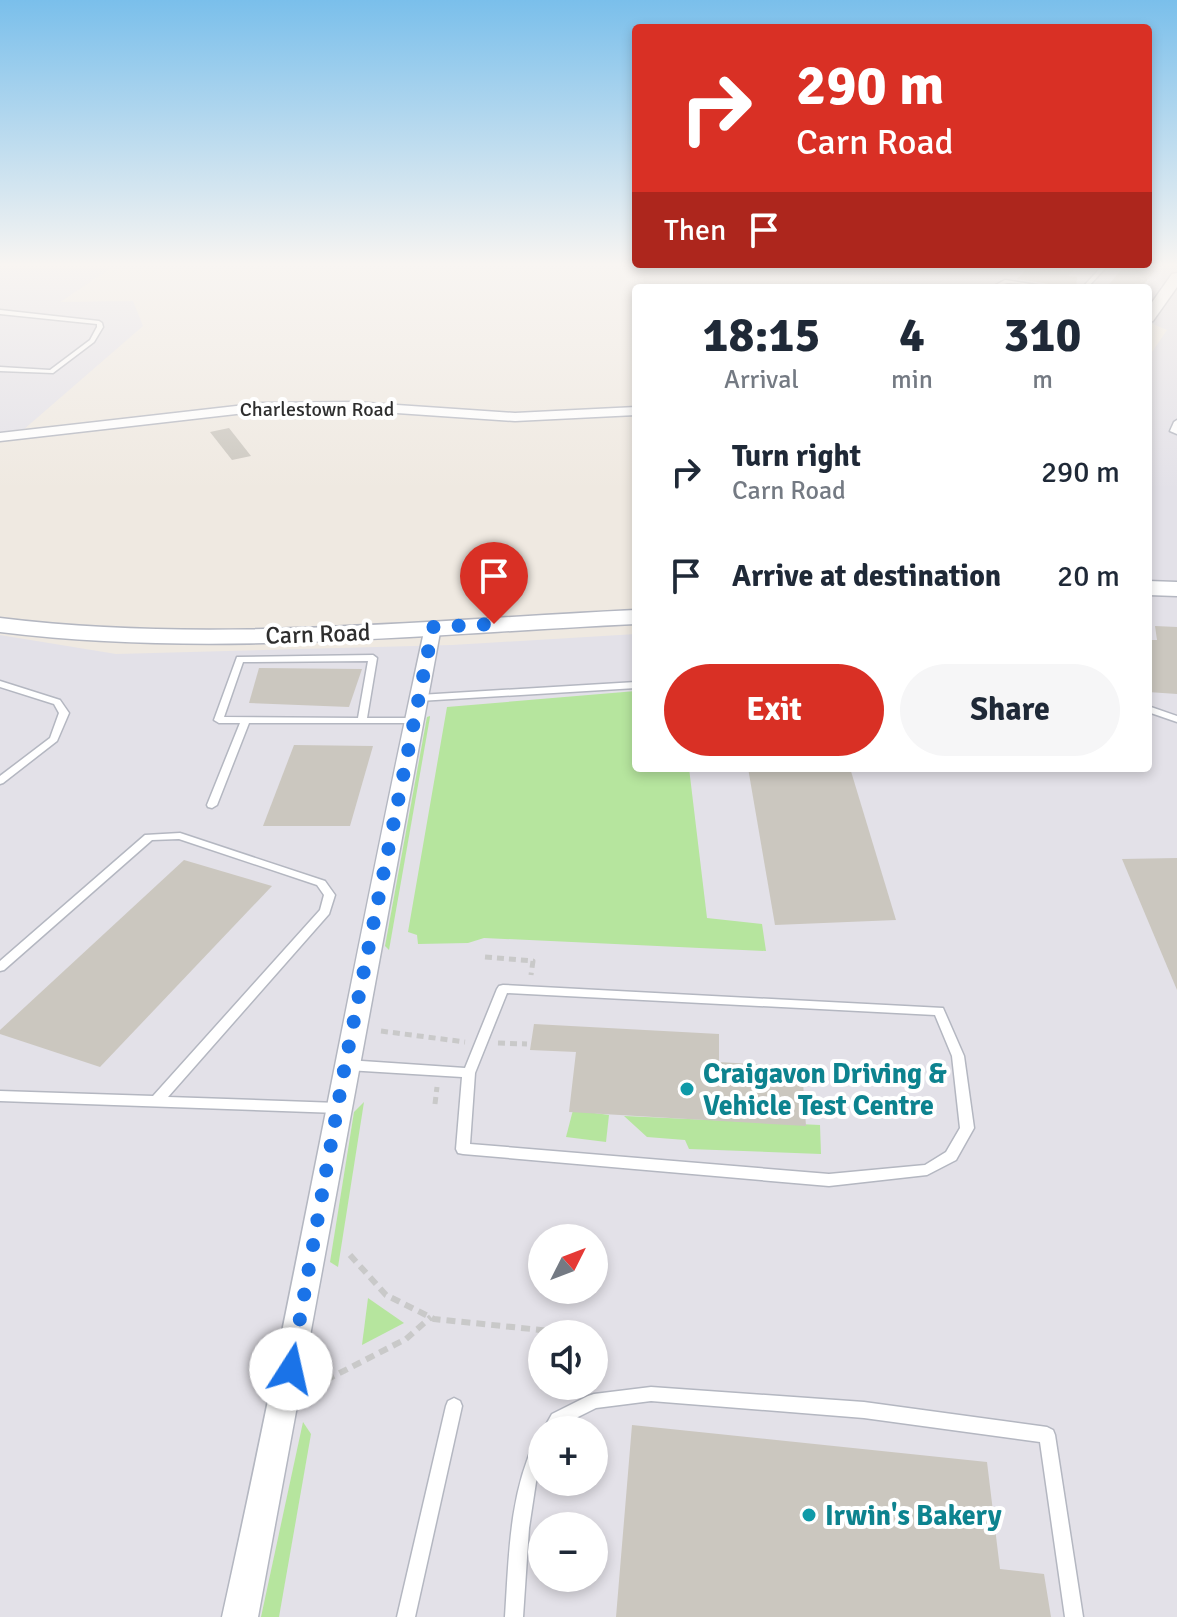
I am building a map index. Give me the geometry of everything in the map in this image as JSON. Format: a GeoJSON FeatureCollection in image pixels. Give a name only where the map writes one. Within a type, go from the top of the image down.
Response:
{"type":"FeatureCollection","features":[{"type":"Feature","properties":{"kind":"main road"},"geometry":{"type":"LineString","coordinates":[[1152,588],[1177,589]]}},
{"type":"Feature","properties":{"kind":"main road","name":"Carn Road"},"geometry":{"type":"LineString","coordinates":[[0,625],[65,633],[199,638],[632,617]]}},
{"type":"Feature","properties":{"kind":"street","name":"Charlestown Road"},"geometry":{"type":"LineString","coordinates":[[0,437],[275,406],[353,406],[526,417],[632,411]]}},
{"type":"Feature","properties":{"kind":"street"},"geometry":{"type":"LineString","coordinates":[[240,1617],[275,1456],[345,1065],[433,627]]}},
{"type":"Feature","properties":{"kind":"lane"},"geometry":{"type":"LineString","coordinates":[[0,369],[51,372],[93,339]]}},
{"type":"Feature","properties":{"kind":"lane"},"geometry":{"type":"LineString","coordinates":[[1177,422],[1173,431],[1177,432]]}},
{"type":"Feature","properties":{"kind":"lane"},"geometry":{"type":"LineString","coordinates":[[362,721],[373,658],[240,659],[219,720],[362,721],[417,709],[632,685]]}},
{"type":"Feature","properties":{"kind":"lane"},"geometry":{"type":"LineString","coordinates":[[0,684],[57,702],[64,713],[54,739],[0,781]]}},
{"type":"Feature","properties":{"kind":"lane"},"geometry":{"type":"LineString","coordinates":[[1152,710],[1177,719]]}},
{"type":"Feature","properties":{"kind":"lane"},"geometry":{"type":"LineString","coordinates":[[212,805],[245,721]]}},
{"type":"Feature","properties":{"kind":"lane"},"geometry":{"type":"LineString","coordinates":[[0,967],[149,837],[180,836],[321,883],[330,895],[325,911],[158,1100]]}},
{"type":"Feature","properties":{"kind":"lane"},"geometry":{"type":"LineString","coordinates":[[503,989],[529,990],[939,1011],[958,1056],[967,1128],[951,1156],[927,1170],[829,1180],[463,1149],[469,1073],[503,989]]}},
{"type":"Feature","properties":{"kind":"lane"},"geometry":{"type":"LineString","coordinates":[[345,1065],[469,1073]]}},
{"type":"Feature","properties":{"kind":"lane"},"geometry":{"type":"LineString","coordinates":[[0,1096],[338,1108]]}},
{"type":"Feature","properties":{"kind":"lane"},"geometry":{"type":"LineString","coordinates":[[564,1416],[594,1401],[651,1394],[864,1410],[1047,1435],[1074,1617]]}},
{"type":"Feature","properties":{"kind":"lane"},"geometry":{"type":"LineString","coordinates":[[406,1617],[454,1406]]}},
{"type":"Feature","properties":{"kind":"lane"},"geometry":{"type":"LineString","coordinates":[[514,1617],[528,1491]]}},
{"type":"Feature","properties":{"kind":"path"},"geometry":{"type":"LineString","coordinates":[[485,957],[533,961],[529,990]]}},
{"type":"Feature","properties":{"kind":"path"},"geometry":{"type":"LineString","coordinates":[[381,1031],[408,1032],[437,1041],[527,1044]]}},
{"type":"Feature","properties":{"kind":"path"},"geometry":{"type":"LineString","coordinates":[[350,1255],[386,1295],[431,1317],[528,1328]]}},
{"type":"Feature","properties":{"kind":"path"},"geometry":{"type":"LineString","coordinates":[[326,1380],[406,1339],[431,1317]]}},
{"type":"Feature","properties":{"kind":"shaded area"},"geometry":{"type":"Polygon","coordinates":[[[0,339],[127,339],[23,430],[0,433],[0,339]]]}},
{"type":"Feature","properties":{"kind":"shaded area"},"geometry":{"type":"Polygon","coordinates":[[[1161,339],[1177,339],[1177,1617],[0,1617],[0,635],[116,654],[452,645],[632,634],[632,772],[1152,772],[1152,352],[1161,339]]]}},
{"type":"Feature","properties":{"kind":"green space"},"geometry":{"type":"Polygon","coordinates":[[[632,691],[632,772],[689,772],[707,918],[762,924],[766,951],[484,938],[468,943],[418,944],[417,935],[408,932],[447,707],[632,691]]]}},
{"type":"Feature","properties":{"kind":"green space"},"geometry":{"type":"Polygon","coordinates":[[[430,716],[389,950],[385,946],[427,717],[430,716]]]}},
{"type":"Feature","properties":{"kind":"green space"},"geometry":{"type":"Polygon","coordinates":[[[364,1102],[338,1267],[330,1262],[354,1112],[364,1102]]]}},
{"type":"Feature","properties":{"kind":"green space"},"geometry":{"type":"Polygon","coordinates":[[[573,1110],[609,1115],[606,1142],[566,1137],[573,1110]]]}},
{"type":"Feature","properties":{"kind":"green space"},"geometry":{"type":"Polygon","coordinates":[[[624,1116],[820,1125],[821,1154],[689,1149],[685,1140],[647,1137],[624,1116]]]}},
{"type":"Feature","properties":{"kind":"green space"},"geometry":{"type":"Polygon","coordinates":[[[368,1298],[404,1323],[362,1345],[368,1298]]]}},
{"type":"Feature","properties":{"kind":"green space"},"geometry":{"type":"Polygon","coordinates":[[[303,1422],[311,1434],[279,1617],[261,1617],[303,1422]]]}},
{"type":"Feature","properties":{"kind":"building"},"geometry":{"type":"Polygon","coordinates":[[[229,428],[251,456],[232,460],[210,432],[229,428]]]}},
{"type":"Feature","properties":{"kind":"building"},"geometry":{"type":"Polygon","coordinates":[[[1155,626],[1177,627],[1177,694],[1152,692],[1152,640],[1157,640],[1155,626]]]}},
{"type":"Feature","properties":{"kind":"building"},"geometry":{"type":"Polygon","coordinates":[[[259,668],[362,669],[349,707],[249,703],[259,668]]]}},
{"type":"Feature","properties":{"kind":"building"},"geometry":{"type":"Polygon","coordinates":[[[294,745],[373,746],[350,826],[263,826],[294,745]]]}},
{"type":"Feature","properties":{"kind":"building"},"geometry":{"type":"Polygon","coordinates":[[[749,772],[851,772],[896,920],[775,925],[749,772]]]}},
{"type":"Feature","properties":{"kind":"building"},"geometry":{"type":"Polygon","coordinates":[[[1177,858],[1177,990],[1122,859],[1177,858]]]}},
{"type":"Feature","properties":{"kind":"building"},"geometry":{"type":"Polygon","coordinates":[[[184,860],[272,886],[100,1067],[0,1034],[0,1030],[184,860]]]}},
{"type":"Feature","properties":{"kind":"building","name":"Craigavon Driving & Vehicle Test Centre"},"geometry":{"type":"Polygon","coordinates":[[[534,1024],[719,1034],[719,1062],[802,1067],[806,1126],[569,1112],[576,1052],[530,1050],[534,1024]]]}},
{"type":"Feature","properties":{"kind":"building","name":"Irwin's Bakery"},"geometry":{"type":"Polygon","coordinates":[[[632,1425],[987,1462],[1000,1569],[1044,1574],[1051,1617],[616,1617],[632,1425]]]}},
{"type":"Feature","properties":{"kind":"place","name":"Craigavon Driving & Vehicle Test Centre"},"geometry":{"type":"Point","coordinates":[687,1089]}},
{"type":"Feature","properties":{"kind":"place","name":"Irwin's Bakery"},"geometry":{"type":"Point","coordinates":[809,1515]}},
{"type":"Feature","properties":{"kind":"route"},"geometry":{"type":"LineString","coordinates":[[291,1369],[345,1065],[433,627],[494,624]]}}]}
